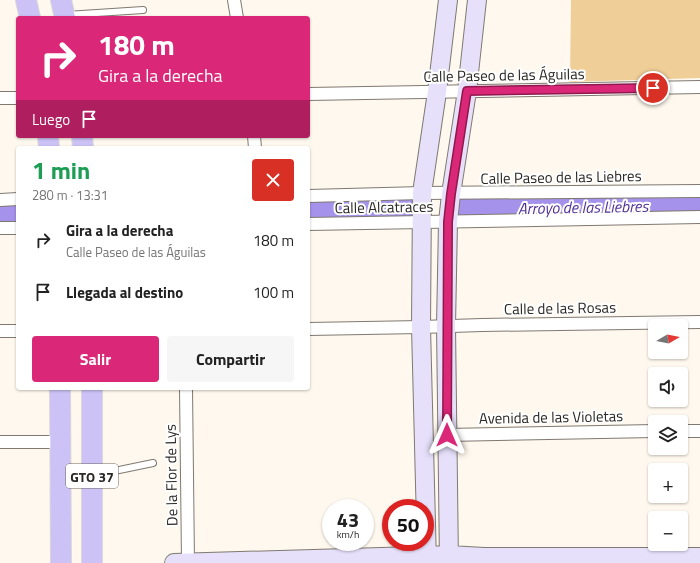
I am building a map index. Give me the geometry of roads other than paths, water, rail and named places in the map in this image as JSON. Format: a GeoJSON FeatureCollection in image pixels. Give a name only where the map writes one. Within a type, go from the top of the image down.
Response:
{"type":"FeatureCollection","features":[{"type":"Feature","properties":{"kind":"main road"},"geometry":{"type":"LineString","coordinates":[[26,0],[30,16]]}},
{"type":"Feature","properties":{"kind":"main road"},"geometry":{"type":"LineString","coordinates":[[427,560],[421,327],[422,193],[437,92],[448,0]]}},
{"type":"Feature","properties":{"kind":"main road"},"geometry":{"type":"LineString","coordinates":[[449,559],[446,326],[448,222],[467,91],[478,0]]}},
{"type":"Feature","properties":{"kind":"main road","name":"GTO 37"},"geometry":{"type":"LineString","coordinates":[[60,390],[61,563]]}},
{"type":"Feature","properties":{"kind":"main road","name":"GTO 37"},"geometry":{"type":"LineString","coordinates":[[92,390],[92,563]]}},
{"type":"Feature","properties":{"kind":"main road"},"geometry":{"type":"LineString","coordinates":[[181,563],[427,560],[484,557],[700,557]]}},
{"type":"Feature","properties":{"kind":"street"},"geometry":{"type":"LineString","coordinates":[[234,0],[237,16]]}},
{"type":"Feature","properties":{"kind":"street","name":"Calle Paseo de las Águilas"},"geometry":{"type":"LineString","coordinates":[[310,94],[700,87]]}},
{"type":"Feature","properties":{"kind":"street"},"geometry":{"type":"LineString","coordinates":[[0,98],[16,98]]}},
{"type":"Feature","properties":{"kind":"street","name":"Calle Paseo de las Liebres"},"geometry":{"type":"LineString","coordinates":[[310,196],[422,193],[451,194],[700,191]]}},
{"type":"Feature","properties":{"kind":"street"},"geometry":{"type":"LineString","coordinates":[[0,200],[16,199]]}},
{"type":"Feature","properties":{"kind":"street","name":"Calle Alcatraces"},"geometry":{"type":"LineString","coordinates":[[310,224],[700,217]]}},
{"type":"Feature","properties":{"kind":"street"},"geometry":{"type":"LineString","coordinates":[[0,228],[16,228]]}},
{"type":"Feature","properties":{"kind":"street","name":"Calle de las Rosas"},"geometry":{"type":"LineString","coordinates":[[310,329],[700,322]]}},
{"type":"Feature","properties":{"kind":"street"},"geometry":{"type":"LineString","coordinates":[[0,331],[16,331]]}},
{"type":"Feature","properties":{"kind":"street","name":"De la Flor de Lys"},"geometry":{"type":"LineString","coordinates":[[181,563],[186,390]]}},
{"type":"Feature","properties":{"kind":"street","name":"Avenida de las Violetas"},"geometry":{"type":"LineString","coordinates":[[447,435],[648,431]]}},
{"type":"Feature","properties":{"kind":"street"},"geometry":{"type":"LineString","coordinates":[[688,431],[700,431]]}},
{"type":"Feature","properties":{"kind":"street"},"geometry":{"type":"LineString","coordinates":[[0,442],[60,442]]}},
{"type":"Feature","properties":{"kind":"lane"},"geometry":{"type":"LineString","coordinates":[[64,11],[142,10]]}},
{"type":"Feature","properties":{"kind":"lane"},"geometry":{"type":"LineString","coordinates":[[92,476],[154,463]]}},
{"type":"Feature","properties":{"kind":"waterway","name":"Arroyo de las Liebres"},"geometry":{"type":"LineString","coordinates":[[466,209],[700,206]]}},
{"type":"Feature","properties":{"kind":"waterway","name":"Arroyo de las Liebres"},"geometry":{"type":"LineString","coordinates":[[310,210],[407,209]]}},
{"type":"Feature","properties":{"kind":"waterway","name":"Arroyo de las Liebres"},"geometry":{"type":"LineString","coordinates":[[0,213],[16,213]]}}]}
